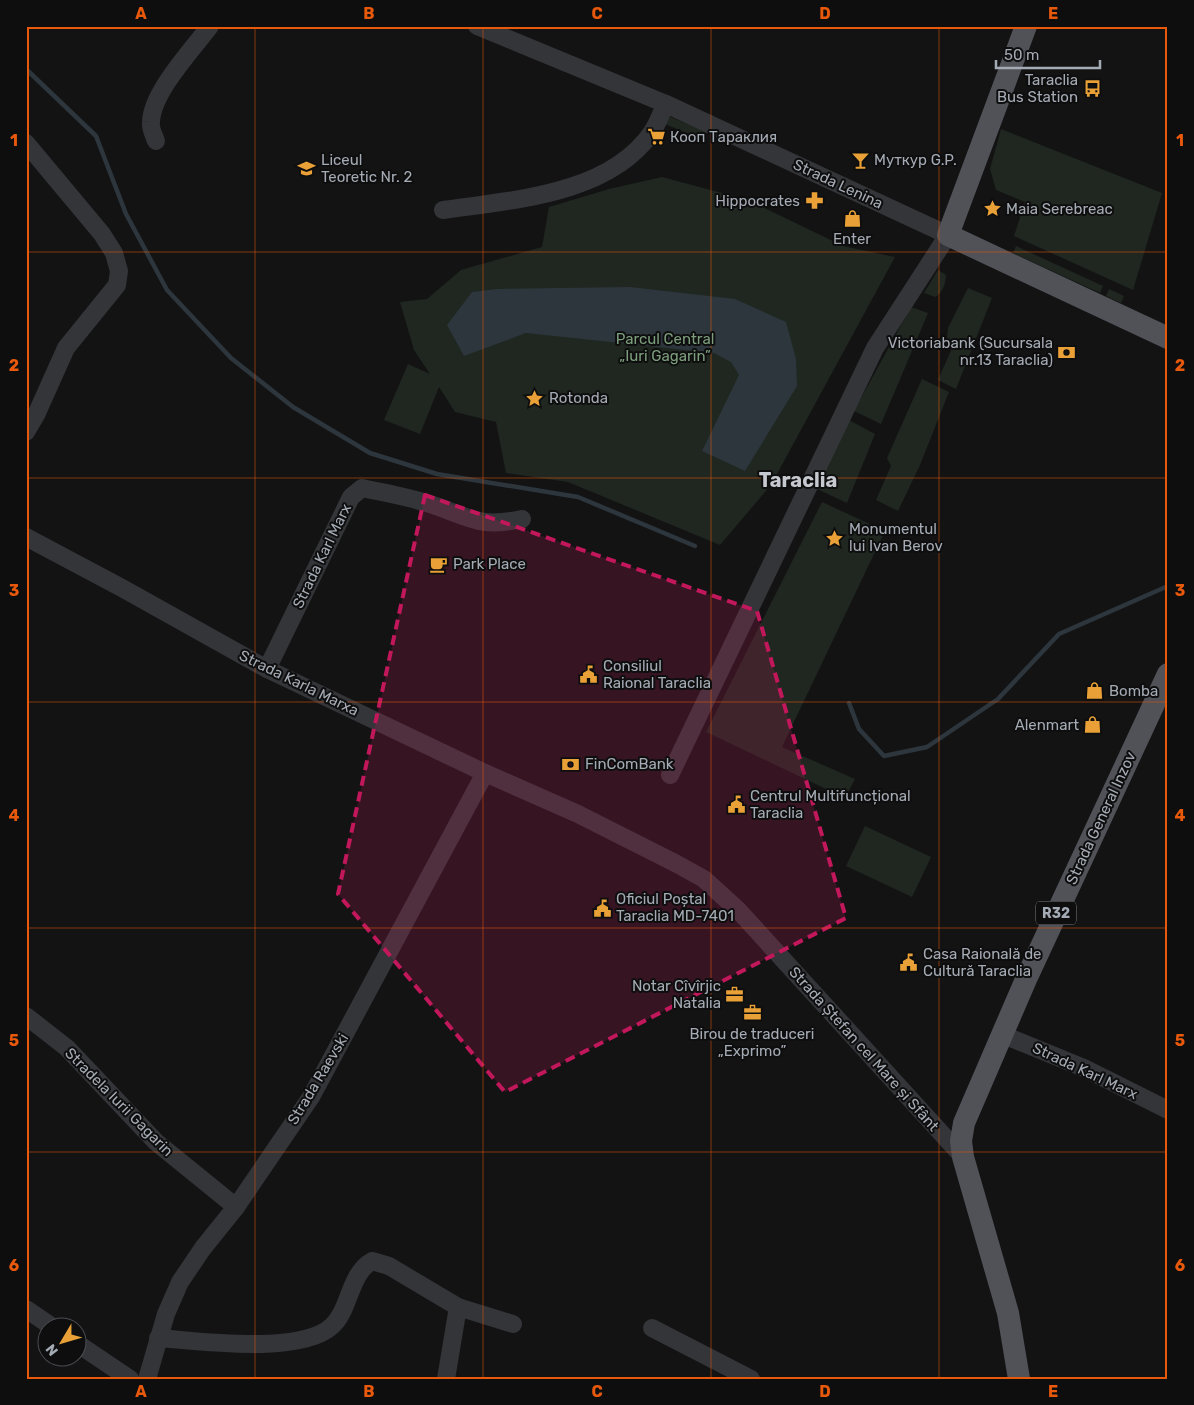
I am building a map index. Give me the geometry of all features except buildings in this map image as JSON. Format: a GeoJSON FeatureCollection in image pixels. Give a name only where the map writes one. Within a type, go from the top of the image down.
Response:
{"type":"FeatureCollection","features":[{"type":"Feature","properties":{"kind":"main road"},"geometry":{"type":"LineString","coordinates":[[948,235],[1026,26]]}},
{"type":"Feature","properties":{"kind":"main road","name":"Strada Lenina"},"geometry":{"type":"LineString","coordinates":[[948,235],[1168,338]]}},
{"type":"Feature","properties":{"kind":"main road","name":"Strada General Inzov"},"geometry":{"type":"LineString","coordinates":[[963,1157],[961,1141],[964,1123],[1002,1034],[1168,674]]}},
{"type":"Feature","properties":{"kind":"main road","name":"Strada Ștefan cel Mare și Sfânt"},"geometry":{"type":"LineString","coordinates":[[963,1157],[1008,1313],[1019,1379]]}},
{"type":"Feature","properties":{"kind":"street"},"geometry":{"type":"LineString","coordinates":[[156,141],[150,123],[155,104],[171,78],[210,26]]}},
{"type":"Feature","properties":{"kind":"street","name":"Strada Lenina"},"geometry":{"type":"LineString","coordinates":[[477,26],[666,104],[948,235]]}},
{"type":"Feature","properties":{"kind":"street"},"geometry":{"type":"LineString","coordinates":[[443,210],[544,195],[604,174],[630,155],[652,132],[666,104]]}},
{"type":"Feature","properties":{"kind":"street"},"geometry":{"type":"LineString","coordinates":[[26,143],[102,234],[114,254],[120,270],[117,285],[66,348],[36,416],[26,432]]}},
{"type":"Feature","properties":{"kind":"street"},"geometry":{"type":"LineString","coordinates":[[670,775],[875,348],[948,235]]}},
{"type":"Feature","properties":{"kind":"street","name":"Strada Karl Marx"},"geometry":{"type":"LineString","coordinates":[[267,669],[351,497],[362,488],[433,505],[471,521],[502,523],[522,519]]}},
{"type":"Feature","properties":{"kind":"street","name":"Strada Karla Marxa"},"geometry":{"type":"LineString","coordinates":[[26,538],[122,588],[267,669],[485,773],[578,814]]}},
{"type":"Feature","properties":{"kind":"street","name":"Strada Raevski"},"geometry":{"type":"LineString","coordinates":[[147,1379],[158,1338],[180,1282],[203,1248],[236,1206],[310,1097],[485,773]]}},
{"type":"Feature","properties":{"kind":"street","name":"Strada Ștefan cel Mare și Sfânt"},"geometry":{"type":"LineString","coordinates":[[578,814],[677,864],[704,879],[720,892],[963,1157]]}},
{"type":"Feature","properties":{"kind":"street","name":"Stradela Iurii Gagarin"},"geometry":{"type":"LineString","coordinates":[[26,1016],[66,1048],[156,1142],[236,1206]]}},
{"type":"Feature","properties":{"kind":"street","name":"Strada Karl Marx"},"geometry":{"type":"LineString","coordinates":[[1002,1034],[1084,1068],[1168,1110]]}},
{"type":"Feature","properties":{"kind":"street"},"geometry":{"type":"LineString","coordinates":[[158,1338],[240,1344],[272,1343],[318,1335],[333,1326],[360,1271],[372,1261],[388,1266],[458,1307],[513,1324]]}},
{"type":"Feature","properties":{"kind":"street"},"geometry":{"type":"LineString","coordinates":[[446,1379],[458,1307]]}},
{"type":"Feature","properties":{"kind":"street"},"geometry":{"type":"LineString","coordinates":[[26,1308],[40,1318]]}},
{"type":"Feature","properties":{"kind":"street"},"geometry":{"type":"LineString","coordinates":[[652,1328],[751,1379]]}},
{"type":"Feature","properties":{"kind":"street"},"geometry":{"type":"LineString","coordinates":[[88,1351],[130,1379]]}},
{"type":"Feature","properties":{"kind":"highlighted area"},"geometry":{"type":"Polygon","coordinates":[[[425,495],[757,611],[846,918],[505,1092],[338,894],[425,495]]]}},
{"type":"Feature","properties":{"kind":"green space"},"geometry":{"type":"Polygon","coordinates":[[[668,116],[707,132],[704,140],[665,124],[668,116]]]}},
{"type":"Feature","properties":{"kind":"green space"},"geometry":{"type":"Polygon","coordinates":[[[1001,129],[1162,193],[1133,290],[1014,236],[1025,202],[996,190],[990,169],[1001,129]]]}},
{"type":"Feature","properties":{"kind":"green space","name":"Parcul Central „Iuri Gagarin”"},"geometry":{"type":"Polygon","coordinates":[[[662,177],[748,200],[843,246],[895,257],[771,485],[720,545],[568,482],[506,473],[496,422],[455,412],[439,387],[420,434],[384,420],[408,364],[430,374],[414,350],[400,302],[427,299],[461,270],[542,247],[549,207],[609,189],[662,177]]]}},
{"type":"Feature","properties":{"kind":"green space"},"geometry":{"type":"Polygon","coordinates":[[[1016,246],[1103,286],[1100,293],[1013,253],[1016,246]]]}},
{"type":"Feature","properties":{"kind":"green space"},"geometry":{"type":"Polygon","coordinates":[[[938,270],[946,275],[946,278],[942,291],[935,297],[924,293],[938,270]]]}},
{"type":"Feature","properties":{"kind":"green space"},"geometry":{"type":"Polygon","coordinates":[[[968,288],[992,298],[956,389],[938,380],[952,348],[947,338],[948,328],[968,288]]]}},
{"type":"Feature","properties":{"kind":"green space"},"geometry":{"type":"Polygon","coordinates":[[[1109,289],[1124,296],[1121,303],[1106,296],[1109,289]]]}},
{"type":"Feature","properties":{"kind":"green space"},"geometry":{"type":"Polygon","coordinates":[[[911,307],[928,313],[881,424],[854,411],[911,307]]]}},
{"type":"Feature","properties":{"kind":"green space"},"geometry":{"type":"Polygon","coordinates":[[[922,379],[949,392],[920,465],[898,511],[876,500],[891,466],[887,458],[922,379]]]}},
{"type":"Feature","properties":{"kind":"green space"},"geometry":{"type":"Polygon","coordinates":[[[849,420],[875,434],[847,503],[813,487],[849,420]]]}},
{"type":"Feature","properties":{"kind":"green space"},"geometry":{"type":"Polygon","coordinates":[[[822,502],[885,531],[782,747],[855,779],[845,798],[706,732],[822,502]]]}},
{"type":"Feature","properties":{"kind":"green space"},"geometry":{"type":"Polygon","coordinates":[[[865,826],[931,857],[912,897],[846,866],[865,826]]]}},
{"type":"Feature","properties":{"kind":"shaded area"},"geometry":{"type":"Polygon","coordinates":[[[630,287],[735,299],[786,322],[796,359],[797,386],[745,471],[702,451],[739,375],[731,362],[714,353],[526,333],[464,356],[447,325],[472,292],[497,289],[630,287]]]}},
{"type":"Feature","properties":{"kind":"waterway"},"geometry":{"type":"LineString","coordinates":[[26,69],[96,136],[126,214],[167,290],[231,358],[293,407],[370,453],[437,474],[578,497],[695,546]]}},
{"type":"Feature","properties":{"kind":"waterway"},"geometry":{"type":"LineString","coordinates":[[849,703],[859,729],[884,756],[927,747],[998,699],[1059,634],[1168,586]]}},
{"type":"Feature","properties":{"kind":"place","name":"Taraclia Bus Station"},"geometry":{"type":"Point","coordinates":[1092,89]}},
{"type":"Feature","properties":{"kind":"place","name":"Кооп Тараклия"},"geometry":{"type":"Point","coordinates":[656,137]}},
{"type":"Feature","properties":{"kind":"place","name":"Муткур G.P."},"geometry":{"type":"Point","coordinates":[860,160]}},
{"type":"Feature","properties":{"kind":"place","name":"Liceul Teoretic Nr. 2"},"geometry":{"type":"Point","coordinates":[307,169]}},
{"type":"Feature","properties":{"kind":"place","name":"Hippocrates"},"geometry":{"type":"Point","coordinates":[814,201]}},
{"type":"Feature","properties":{"kind":"place","name":"Maia Serebreac"},"geometry":{"type":"Point","coordinates":[992,209]}},
{"type":"Feature","properties":{"kind":"place","name":"Enter"},"geometry":{"type":"Point","coordinates":[852,218]}},
{"type":"Feature","properties":{"kind":"place","name":"Victoriabank (Sucursala nr.13 Taraclia)"},"geometry":{"type":"Point","coordinates":[1067,352]}},
{"type":"Feature","properties":{"kind":"place","name":"Rotonda"},"geometry":{"type":"Point","coordinates":[535,398]}},
{"type":"Feature","properties":{"kind":"place","name":"Monumentul lui Ivan Berov"},"geometry":{"type":"Point","coordinates":[835,538]}},
{"type":"Feature","properties":{"kind":"place","name":"Park Place"},"geometry":{"type":"Point","coordinates":[439,564]}},
{"type":"Feature","properties":{"kind":"place","name":"Consiliul Raional Taraclia"},"geometry":{"type":"Point","coordinates":[589,675]}},
{"type":"Feature","properties":{"kind":"place","name":"Bomba"},"geometry":{"type":"Point","coordinates":[1095,691]}},
{"type":"Feature","properties":{"kind":"place","name":"Alenmart"},"geometry":{"type":"Point","coordinates":[1093,725]}},
{"type":"Feature","properties":{"kind":"place","name":"FinComBank"},"geometry":{"type":"Point","coordinates":[571,764]}},
{"type":"Feature","properties":{"kind":"place","name":"Centrul Multifuncțional Taraclia"},"geometry":{"type":"Point","coordinates":[736,805]}},
{"type":"Feature","properties":{"kind":"place","name":"Oficiul Poștal Taraclia MD-7401"},"geometry":{"type":"Point","coordinates":[602,908]}},
{"type":"Feature","properties":{"kind":"place","name":"Casa Raională de Cultură Taraclia"},"geometry":{"type":"Point","coordinates":[909,963]}},
{"type":"Feature","properties":{"kind":"place","name":"Notar Cîvîrjic Natalia"},"geometry":{"type":"Point","coordinates":[735,995]}},
{"type":"Feature","properties":{"kind":"place","name":"Birou de traduceri „Exprimo”"},"geometry":{"type":"Point","coordinates":[752,1013]}},
{"type":"Feature","properties":{"kind":"district","name":"Taraclia"},"geometry":{"type":"Point","coordinates":[798,480]}}]}
